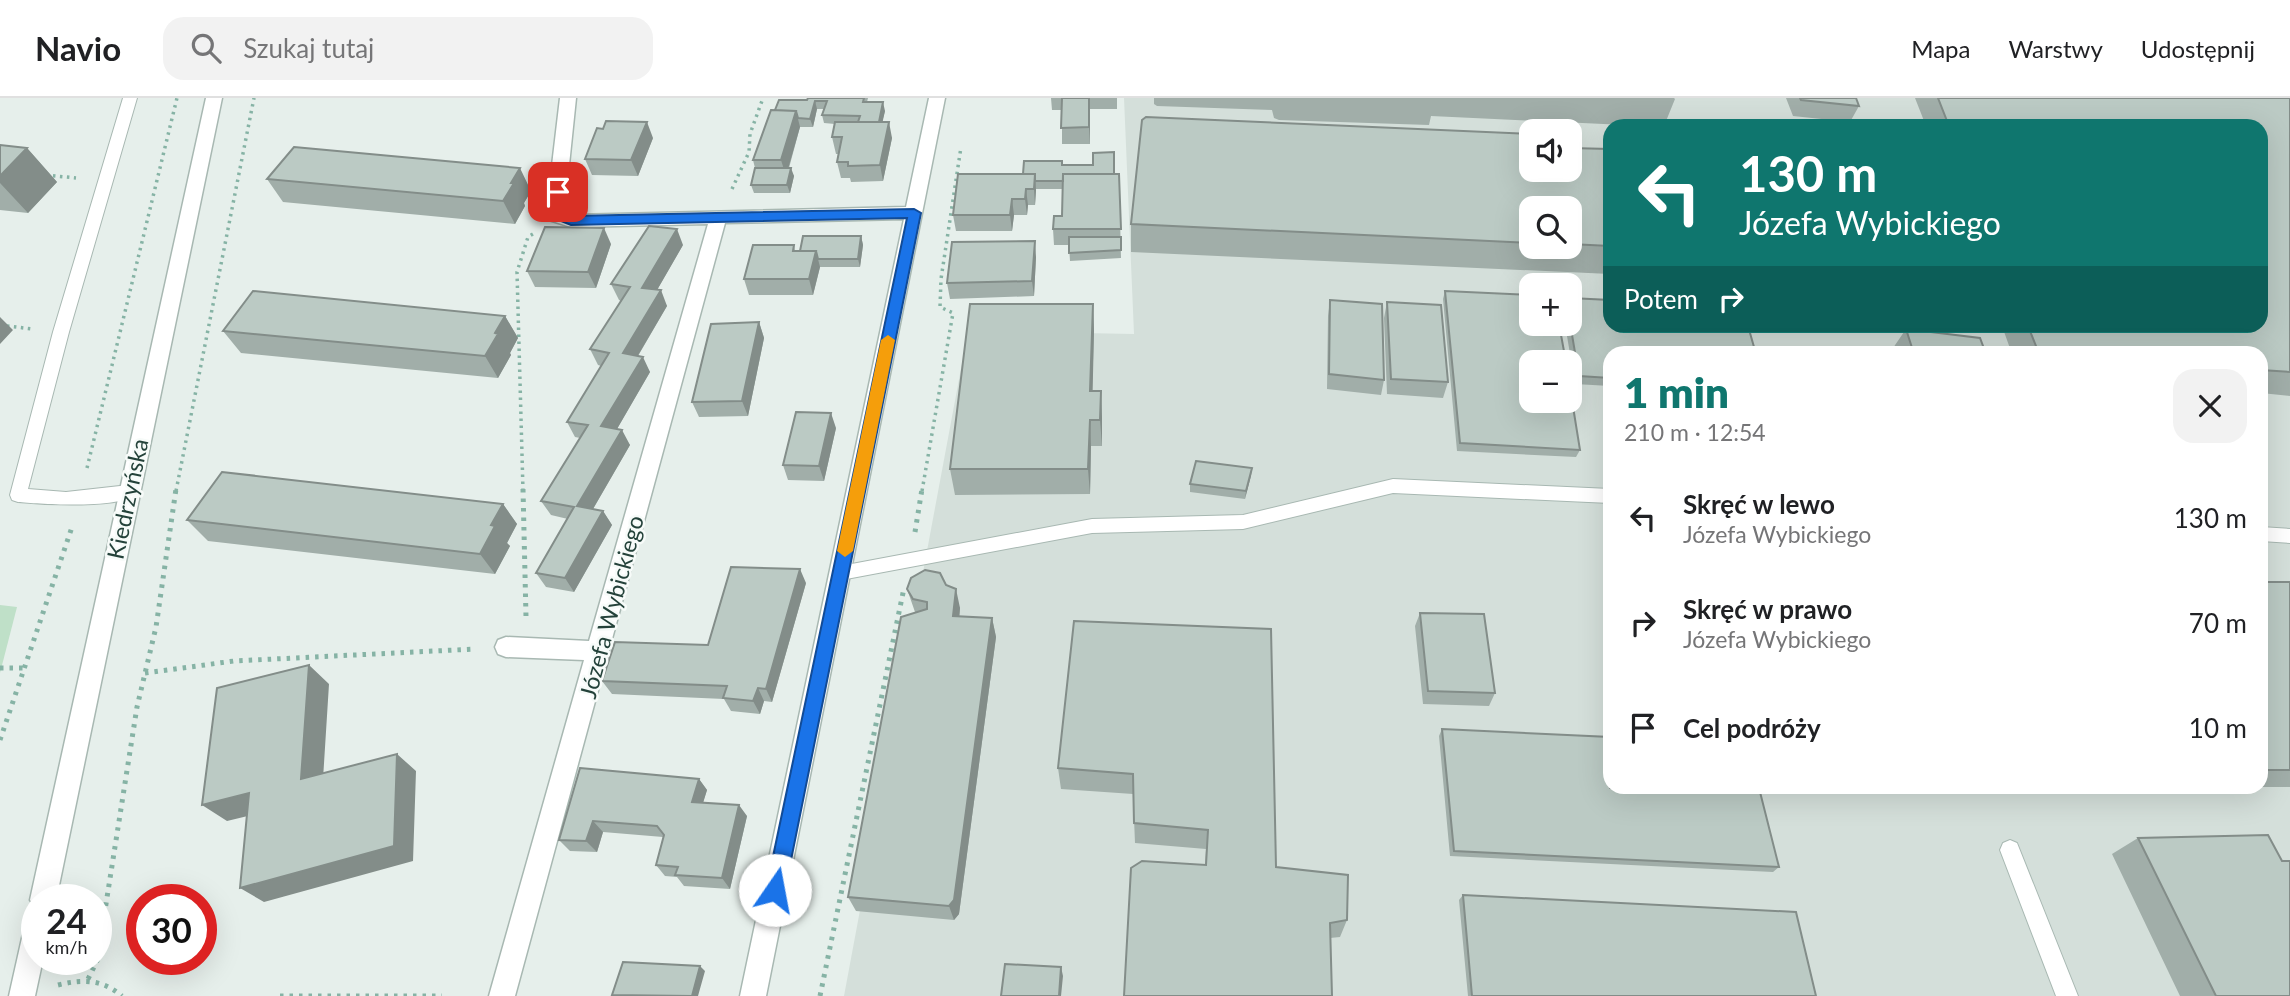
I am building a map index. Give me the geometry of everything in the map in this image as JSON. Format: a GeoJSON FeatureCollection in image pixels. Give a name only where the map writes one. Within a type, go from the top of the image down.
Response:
{"type":"FeatureCollection","features":[{"type":"Feature","properties":{"kind":"street","name":"Kiedrzyńska"},"geometry":{"type":"LineString","coordinates":[[46,884],[214,98]]}},
{"type":"Feature","properties":{"kind":"street"},"geometry":{"type":"LineString","coordinates":[[568,98],[555,216],[571,221],[914,213]]}},
{"type":"Feature","properties":{"kind":"street"},"geometry":{"type":"LineString","coordinates":[[753,996],[937,98]]}},
{"type":"Feature","properties":{"kind":"street","name":"Józefa Wybickiego"},"geometry":{"type":"LineString","coordinates":[[502,996],[600,651],[718,217]]}},
{"type":"Feature","properties":{"kind":"street"},"geometry":{"type":"LineString","coordinates":[[517,647],[600,651]]}},
{"type":"Feature","properties":{"kind":"street"},"geometry":{"type":"LineString","coordinates":[[22,996],[27,975]]}},
{"type":"Feature","properties":{"kind":"lane"},"geometry":{"type":"LineString","coordinates":[[129,492],[66,499],[18,495],[130,98]]}},
{"type":"Feature","properties":{"kind":"lane"},"geometry":{"type":"LineString","coordinates":[[841,573],[1092,526],[1242,522],[1393,486],[1603,496]]}},
{"type":"Feature","properties":{"kind":"lane"},"geometry":{"type":"LineString","coordinates":[[2268,534],[2290,536]]}},
{"type":"Feature","properties":{"kind":"lane"},"geometry":{"type":"LineString","coordinates":[[2010,850],[2067,996]]}},
{"type":"Feature","properties":{"kind":"path"},"geometry":{"type":"LineString","coordinates":[[87,469],[177,98]]}},
{"type":"Feature","properties":{"kind":"path"},"geometry":{"type":"LineString","coordinates":[[88,979],[97,961],[137,707],[156,627],[180,462],[254,98]]}},
{"type":"Feature","properties":{"kind":"path"},"geometry":{"type":"LineString","coordinates":[[718,217],[749,152],[750,134],[763,98]]}},
{"type":"Feature","properties":{"kind":"path"},"geometry":{"type":"LineString","coordinates":[[39,174],[105,180]]}},
{"type":"Feature","properties":{"kind":"path"},"geometry":{"type":"LineString","coordinates":[[145,673],[234,661],[517,647],[517,272],[528,237],[555,216]]}},
{"type":"Feature","properties":{"kind":"path"},"geometry":{"type":"LineString","coordinates":[[0,740],[74,517]]}},
{"type":"Feature","properties":{"kind":"path"},"geometry":{"type":"LineString","coordinates":[[0,668],[24,668]]}},
{"type":"Feature","properties":{"kind":"path"},"geometry":{"type":"LineString","coordinates":[[71,981],[88,979],[110,987],[122,996]]}},
{"type":"Feature","properties":{"kind":"path"},"geometry":{"type":"LineString","coordinates":[[280,996],[442,996]]}},
{"type":"Feature","properties":{"kind":"shaded area"},"geometry":{"type":"Polygon","coordinates":[[[1124,98],[2290,98],[2290,996],[844,996],[968,331],[1134,334],[1124,98]]]}},
{"type":"Feature","properties":{"kind":"green space"},"geometry":{"type":"Polygon","coordinates":[[[0,605],[17,607],[0,673],[0,605]]]}},
{"type":"Feature","properties":{"kind":"building"},"geometry":{"type":"Polygon","coordinates":[[[864,98],[863,102],[883,102],[879,122],[858,122],[860,116],[822,115],[827,101],[815,101],[810,119],[798,118],[796,111],[775,110],[779,100],[864,98]]]}},
{"type":"Feature","properties":{"kind":"building"},"geometry":{"type":"Polygon","coordinates":[[[1062,98],[1089,98],[1089,127],[1061,128],[1062,98]]]}},
{"type":"Feature","properties":{"kind":"building"},"geometry":{"type":"Polygon","coordinates":[[[1800,98],[1856,98],[1859,106],[1801,100],[1800,98]]]}},
{"type":"Feature","properties":{"kind":"building"},"geometry":{"type":"Polygon","coordinates":[[[1938,98],[2290,98],[2290,372],[2268,370],[2268,346],[2036,346],[2031,333],[2268,333],[2268,119],[1946,119],[1938,98]]]}},
{"type":"Feature","properties":{"kind":"building"},"geometry":{"type":"Polygon","coordinates":[[[771,110],[796,111],[781,160],[753,160],[771,110]]]}},
{"type":"Feature","properties":{"kind":"building"},"geometry":{"type":"Polygon","coordinates":[[[1146,117],[1519,133],[1519,182],[1582,182],[1582,148],[1603,149],[1603,246],[1582,245],[1582,196],[1519,196],[1519,242],[1131,224],[1142,120],[1146,117]]]}},
{"type":"Feature","properties":{"kind":"building"},"geometry":{"type":"Polygon","coordinates":[[[606,121],[647,122],[631,160],[585,159],[597,128],[603,129],[606,121]]]}},
{"type":"Feature","properties":{"kind":"building"},"geometry":{"type":"Polygon","coordinates":[[[835,122],[889,122],[880,165],[848,166],[848,162],[837,162],[842,137],[832,137],[835,122]]]}},
{"type":"Feature","properties":{"kind":"building"},"geometry":{"type":"Polygon","coordinates":[[[0,145],[27,148],[0,176],[0,145]]]}},
{"type":"Feature","properties":{"kind":"building"},"geometry":{"type":"Polygon","coordinates":[[[294,147],[520,168],[503,201],[267,179],[294,147]]]}},
{"type":"Feature","properties":{"kind":"building"},"geometry":{"type":"Polygon","coordinates":[[[1114,152],[1114,174],[1063,174],[1063,181],[1035,181],[1035,174],[1023,174],[1024,161],[1062,161],[1062,165],[1093,165],[1093,153],[1114,152]]]}},
{"type":"Feature","properties":{"kind":"building"},"geometry":{"type":"Polygon","coordinates":[[[755,168],[791,168],[787,185],[751,185],[755,168]]]}},
{"type":"Feature","properties":{"kind":"building"},"geometry":{"type":"Polygon","coordinates":[[[958,174],[1035,174],[1034,189],[1026,189],[1025,199],[1012,199],[1010,215],[953,215],[958,174]]]}},
{"type":"Feature","properties":{"kind":"building"},"geometry":{"type":"Polygon","coordinates":[[[1063,174],[1119,174],[1121,229],[1053,229],[1054,216],[1062,216],[1063,174]]]}},
{"type":"Feature","properties":{"kind":"building"},"geometry":{"type":"Polygon","coordinates":[[[649,226],[677,229],[642,288],[661,290],[623,353],[643,357],[601,426],[622,430],[577,506],[603,511],[565,578],[536,573],[574,507],[541,501],[588,425],[567,422],[609,353],[590,349],[630,287],[611,284],[649,226]]]}},
{"type":"Feature","properties":{"kind":"building"},"geometry":{"type":"Polygon","coordinates":[[[545,227],[604,228],[588,272],[527,271],[545,227]]]}},
{"type":"Feature","properties":{"kind":"building"},"geometry":{"type":"Polygon","coordinates":[[[803,236],[861,236],[858,259],[818,259],[816,251],[800,251],[803,236]]]}},
{"type":"Feature","properties":{"kind":"building"},"geometry":{"type":"Polygon","coordinates":[[[1069,237],[1121,237],[1121,250],[1069,253],[1069,237]]]}},
{"type":"Feature","properties":{"kind":"building"},"geometry":{"type":"Polygon","coordinates":[[[1035,241],[1032,281],[947,283],[952,242],[1035,241]]]}},
{"type":"Feature","properties":{"kind":"building"},"geometry":{"type":"Polygon","coordinates":[[[753,245],[794,245],[793,251],[816,251],[809,279],[744,279],[753,245]]]}},
{"type":"Feature","properties":{"kind":"building"},"geometry":{"type":"Polygon","coordinates":[[[253,291],[505,316],[485,356],[223,331],[253,291]]]}},
{"type":"Feature","properties":{"kind":"building"},"geometry":{"type":"Polygon","coordinates":[[[1445,291],[1519,294],[1519,336],[1561,336],[1564,350],[1519,350],[1519,413],[1574,413],[1580,450],[1460,443],[1445,291]]]}},
{"type":"Feature","properties":{"kind":"building"},"geometry":{"type":"Polygon","coordinates":[[[1582,299],[1603,300],[1603,333],[1750,333],[1754,346],[1603,346],[1603,378],[1582,376],[1582,350],[1575,350],[1572,336],[1582,336],[1582,299]]]}},
{"type":"Feature","properties":{"kind":"building"},"geometry":{"type":"Polygon","coordinates":[[[1330,300],[1382,304],[1384,380],[1329,374],[1330,300]]]}},
{"type":"Feature","properties":{"kind":"building"},"geometry":{"type":"Polygon","coordinates":[[[1387,302],[1441,305],[1448,382],[1391,379],[1387,302]]]}},
{"type":"Feature","properties":{"kind":"building"},"geometry":{"type":"Polygon","coordinates":[[[970,304],[1093,304],[1090,391],[1101,391],[1100,420],[1090,420],[1088,469],[950,469],[970,304]]]}},
{"type":"Feature","properties":{"kind":"building"},"geometry":{"type":"Polygon","coordinates":[[[759,322],[742,401],[692,402],[711,324],[759,322]]]}},
{"type":"Feature","properties":{"kind":"building"},"geometry":{"type":"Polygon","coordinates":[[[1907,333],[1939,333],[1980,338],[1983,346],[1911,346],[1907,333]]]}},
{"type":"Feature","properties":{"kind":"building"},"geometry":{"type":"Polygon","coordinates":[[[796,412],[831,413],[819,466],[783,465],[796,412]]]}},
{"type":"Feature","properties":{"kind":"building"},"geometry":{"type":"Polygon","coordinates":[[[1196,461],[1252,468],[1246,491],[1190,484],[1196,461]]]}},
{"type":"Feature","properties":{"kind":"building"},"geometry":{"type":"Polygon","coordinates":[[[222,472],[503,504],[491,525],[495,526],[480,554],[187,520],[222,472]]]}},
{"type":"Feature","properties":{"kind":"building"},"geometry":{"type":"Polygon","coordinates":[[[731,567],[800,569],[766,689],[758,688],[753,701],[723,698],[727,686],[602,681],[615,642],[708,645],[731,567]]]}},
{"type":"Feature","properties":{"kind":"building"},"geometry":{"type":"Polygon","coordinates":[[[925,570],[940,573],[946,585],[956,589],[953,616],[992,618],[954,900],[949,906],[848,897],[901,617],[927,609],[927,602],[913,599],[907,589],[911,578],[925,570]]]}},
{"type":"Feature","properties":{"kind":"building"},"geometry":{"type":"Polygon","coordinates":[[[2268,582],[2290,582],[2290,770],[2268,770],[2268,582]]]}},
{"type":"Feature","properties":{"kind":"building"},"geometry":{"type":"Polygon","coordinates":[[[1420,613],[1484,614],[1495,693],[1428,691],[1420,613]]]}},
{"type":"Feature","properties":{"kind":"building"},"geometry":{"type":"Polygon","coordinates":[[[1074,621],[1271,629],[1276,867],[1348,875],[1347,920],[1330,923],[1332,996],[1124,996],[1131,868],[1142,861],[1206,865],[1208,830],[1134,823],[1133,774],[1058,768],[1074,621]]]}},
{"type":"Feature","properties":{"kind":"building"},"geometry":{"type":"Polygon","coordinates":[[[309,665],[301,779],[397,754],[394,846],[240,888],[249,793],[202,805],[217,688],[309,665]]]}},
{"type":"Feature","properties":{"kind":"building"},"geometry":{"type":"Polygon","coordinates":[[[1442,729],[1603,737],[1603,794],[1761,794],[1779,867],[1454,851],[1442,729]]]}},
{"type":"Feature","properties":{"kind":"building"},"geometry":{"type":"Polygon","coordinates":[[[580,768],[699,779],[692,802],[739,805],[722,878],[675,875],[678,867],[656,865],[664,835],[657,826],[593,821],[586,841],[559,840],[580,768]]]}},
{"type":"Feature","properties":{"kind":"building"},"geometry":{"type":"Polygon","coordinates":[[[2268,835],[2282,861],[2290,861],[2290,996],[2216,996],[2138,838],[2268,835]]]}},
{"type":"Feature","properties":{"kind":"building"},"geometry":{"type":"Polygon","coordinates":[[[1463,895],[1796,912],[1816,996],[1472,996],[1463,895]]]}},
{"type":"Feature","properties":{"kind":"building"},"geometry":{"type":"Polygon","coordinates":[[[623,962],[700,966],[692,996],[612,995],[623,962]]]}},
{"type":"Feature","properties":{"kind":"building"},"geometry":{"type":"Polygon","coordinates":[[[1005,964],[1061,967],[1059,996],[1001,996],[1005,964]]]}},
{"type":"Feature","properties":{"kind":"slow traffic"},"geometry":{"type":"LineString","coordinates":[[845,551],[888,340]]}},
{"type":"Feature","properties":{"kind":"route"},"geometry":{"type":"LineString","coordinates":[[558,192],[555,216],[571,221],[914,213],[775,890]]}}]}
